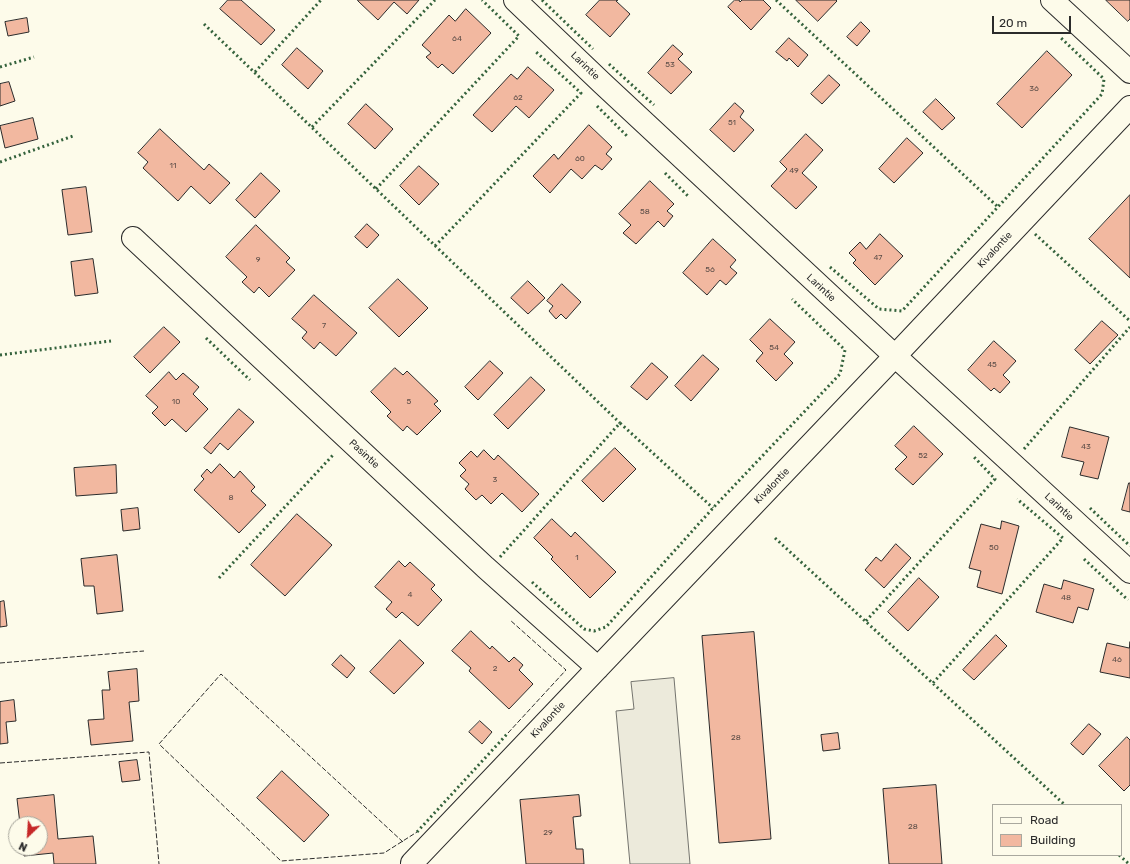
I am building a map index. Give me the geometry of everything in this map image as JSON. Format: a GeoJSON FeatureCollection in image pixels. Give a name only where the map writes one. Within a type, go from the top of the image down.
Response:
{"type":"FeatureCollection","features":[{"type":"Feature","properties":{"kind":"street","name":"Larintie"},"geometry":{"type":"LineString","coordinates":[[515,0],[895,356],[1130,572]]}},
{"type":"Feature","properties":{"kind":"street"},"geometry":{"type":"LineString","coordinates":[[1052,0],[1130,72]]}},
{"type":"Feature","properties":{"kind":"street","name":"Kivalontie"},"geometry":{"type":"LineString","coordinates":[[412,863],[640,625],[1130,107]]}},
{"type":"Feature","properties":{"kind":"street","name":"Pasintie"},"geometry":{"type":"LineString","coordinates":[[133,238],[485,567],[598,668]]}},
{"type":"Feature","properties":{"kind":"shaded area"},"geometry":{"type":"Polygon","coordinates":[[[674,678],[690,864],[630,864],[616,711],[634,709],[631,682],[674,678]]]}},
{"type":"Feature","properties":{"kind":"building"},"geometry":{"type":"Polygon","coordinates":[[[228,0],[241,0],[275,30],[261,45],[220,9],[228,0]]]}},
{"type":"Feature","properties":{"kind":"building"},"geometry":{"type":"Polygon","coordinates":[[[358,0],[419,0],[407,14],[394,2],[378,20],[358,0]]]}},
{"type":"Feature","properties":{"kind":"building"},"geometry":{"type":"Polygon","coordinates":[[[600,0],[618,0],[616,1],[630,14],[610,37],[586,15],[600,0]]]}},
{"type":"Feature","properties":{"kind":"building"},"geometry":{"type":"Polygon","coordinates":[[[735,0],[739,0],[740,2],[742,0],[763,0],[771,8],[751,30],[728,7],[735,0]]]}},
{"type":"Feature","properties":{"kind":"building"},"geometry":{"type":"Polygon","coordinates":[[[796,0],[836,0],[837,1],[818,21],[796,0]]]}},
{"type":"Feature","properties":{"kind":"building"},"geometry":{"type":"Polygon","coordinates":[[[1106,0],[1130,0],[1130,19],[1128,21],[1106,0]]]}},
{"type":"Feature","properties":{"kind":"building"},"geometry":{"type":"Polygon","coordinates":[[[466,9],[491,33],[453,74],[442,64],[438,68],[426,57],[431,53],[422,45],[449,15],[455,21],[466,9]]]}},
{"type":"Feature","properties":{"kind":"building"},"geometry":{"type":"Polygon","coordinates":[[[27,18],[29,32],[8,36],[5,22],[27,18]]]}},
{"type":"Feature","properties":{"kind":"building"},"geometry":{"type":"Polygon","coordinates":[[[861,22],[870,31],[857,46],[847,37],[861,22]]]}},
{"type":"Feature","properties":{"kind":"building"},"geometry":{"type":"Polygon","coordinates":[[[789,38],[808,55],[798,67],[789,58],[787,61],[776,52],[789,38]]]}},
{"type":"Feature","properties":{"kind":"building"},"geometry":{"type":"Polygon","coordinates":[[[673,45],[683,54],[678,59],[692,72],[671,94],[648,73],[673,45]]]}},
{"type":"Feature","properties":{"kind":"building"},"geometry":{"type":"Polygon","coordinates":[[[297,48],[323,71],[308,89],[282,65],[297,48]]]}},
{"type":"Feature","properties":{"kind":"building"},"geometry":{"type":"Polygon","coordinates":[[[1047,51],[1072,75],[1022,128],[997,104],[1047,51]]]}},
{"type":"Feature","properties":{"kind":"building"},"geometry":{"type":"Polygon","coordinates":[[[528,67],[554,90],[529,118],[516,106],[492,132],[473,115],[511,74],[517,79],[528,67]]]}},
{"type":"Feature","properties":{"kind":"building"},"geometry":{"type":"Polygon","coordinates":[[[829,75],[840,85],[822,104],[811,94],[829,75]]]}},
{"type":"Feature","properties":{"kind":"building"},"geometry":{"type":"Polygon","coordinates":[[[9,82],[15,101],[0,106],[0,84],[9,82]]]}},
{"type":"Feature","properties":{"kind":"building"},"geometry":{"type":"Polygon","coordinates":[[[936,99],[955,118],[942,130],[923,112],[936,99]]]}},
{"type":"Feature","properties":{"kind":"building"},"geometry":{"type":"Polygon","coordinates":[[[735,103],[744,111],[740,117],[754,130],[734,152],[710,130],[735,103]]]}},
{"type":"Feature","properties":{"kind":"building"},"geometry":{"type":"Polygon","coordinates":[[[366,104],[393,129],[375,149],[348,124],[366,104]]]}},
{"type":"Feature","properties":{"kind":"building"},"geometry":{"type":"Polygon","coordinates":[[[33,118],[38,139],[5,148],[0,126],[33,118]]]}},
{"type":"Feature","properties":{"kind":"building"},"geometry":{"type":"Polygon","coordinates":[[[589,125],[612,147],[606,154],[612,159],[602,170],[595,165],[582,179],[571,169],[550,193],[533,176],[554,154],[558,159],[589,125]]]}},
{"type":"Feature","properties":{"kind":"building"},"geometry":{"type":"Polygon","coordinates":[[[160,129],[204,170],[209,164],[230,183],[210,204],[191,186],[178,201],[143,168],[148,162],[138,153],[160,129]]]}},
{"type":"Feature","properties":{"kind":"building"},"geometry":{"type":"Polygon","coordinates":[[[806,134],[823,150],[802,173],[817,187],[796,209],[771,186],[787,169],[780,162],[806,134]]]}},
{"type":"Feature","properties":{"kind":"building"},"geometry":{"type":"Polygon","coordinates":[[[907,138],[923,153],[894,183],[879,169],[907,138]]]}},
{"type":"Feature","properties":{"kind":"building"},"geometry":{"type":"Polygon","coordinates":[[[419,166],[439,184],[419,205],[400,186],[419,166]]]}},
{"type":"Feature","properties":{"kind":"building"},"geometry":{"type":"Polygon","coordinates":[[[261,173],[280,191],[255,218],[236,200],[261,173]]]}},
{"type":"Feature","properties":{"kind":"building"},"geometry":{"type":"Polygon","coordinates":[[[650,181],[674,204],[667,211],[673,216],[664,227],[658,221],[636,244],[623,233],[631,225],[619,214],[650,181]]]}},
{"type":"Feature","properties":{"kind":"building"},"geometry":{"type":"Polygon","coordinates":[[[86,187],[92,232],[68,235],[62,190],[86,187]]]}},
{"type":"Feature","properties":{"kind":"building"},"geometry":{"type":"Polygon","coordinates":[[[1130,195],[1130,278],[1089,239],[1130,195]]]}},
{"type":"Feature","properties":{"kind":"building"},"geometry":{"type":"Polygon","coordinates":[[[367,224],[379,235],[367,248],[355,237],[367,224]]]}},
{"type":"Feature","properties":{"kind":"building"},"geometry":{"type":"Polygon","coordinates":[[[256,225],[290,258],[286,262],[295,270],[269,297],[259,287],[254,293],[242,282],[247,277],[226,257],[256,225]]]}},
{"type":"Feature","properties":{"kind":"building"},"geometry":{"type":"Polygon","coordinates":[[[880,234],[903,256],[875,285],[853,263],[856,260],[849,253],[860,242],[866,249],[880,234]]]}},
{"type":"Feature","properties":{"kind":"building"},"geometry":{"type":"Polygon","coordinates":[[[713,239],[736,260],[730,267],[737,273],[726,285],[720,280],[707,295],[683,273],[713,239]]]}},
{"type":"Feature","properties":{"kind":"building"},"geometry":{"type":"Polygon","coordinates":[[[93,259],[98,293],[75,296],[71,262],[93,259]]]}},
{"type":"Feature","properties":{"kind":"building"},"geometry":{"type":"Polygon","coordinates":[[[398,279],[428,308],[399,337],[369,308],[398,279]]]}},
{"type":"Feature","properties":{"kind":"building"},"geometry":{"type":"Polygon","coordinates":[[[528,281],[545,298],[528,314],[511,298],[528,281]]]}},
{"type":"Feature","properties":{"kind":"building"},"geometry":{"type":"Polygon","coordinates":[[[562,284],[581,302],[566,319],[561,314],[556,319],[549,311],[553,306],[547,301],[562,284]]]}},
{"type":"Feature","properties":{"kind":"building"},"geometry":{"type":"Polygon","coordinates":[[[314,295],[357,333],[336,356],[320,342],[314,349],[302,338],[307,332],[292,319],[314,295]]]}},
{"type":"Feature","properties":{"kind":"building"},"geometry":{"type":"Polygon","coordinates":[[[770,319],[795,342],[784,354],[793,363],[776,381],[756,361],[763,353],[750,340],[770,319]]]}},
{"type":"Feature","properties":{"kind":"building"},"geometry":{"type":"Polygon","coordinates":[[[1102,321],[1118,335],[1090,364],[1075,350],[1102,321]]]}},
{"type":"Feature","properties":{"kind":"building"},"geometry":{"type":"Polygon","coordinates":[[[164,327],[180,342],[150,373],[134,357],[164,327]]]}},
{"type":"Feature","properties":{"kind":"building"},"geometry":{"type":"Polygon","coordinates":[[[994,341],[1016,361],[1003,375],[1010,382],[1000,393],[994,388],[991,391],[968,370],[994,341]]]}},
{"type":"Feature","properties":{"kind":"building"},"geometry":{"type":"Polygon","coordinates":[[[703,355],[719,369],[691,401],[675,386],[703,355]]]}},
{"type":"Feature","properties":{"kind":"building"},"geometry":{"type":"Polygon","coordinates":[[[490,361],[503,373],[478,400],[465,387],[490,361]]]}},
{"type":"Feature","properties":{"kind":"building"},"geometry":{"type":"Polygon","coordinates":[[[652,363],[668,377],[647,400],[631,387],[652,363]]]}},
{"type":"Feature","properties":{"kind":"building"},"geometry":{"type":"Polygon","coordinates":[[[395,368],[403,375],[407,371],[438,401],[434,404],[441,411],[417,435],[407,426],[403,431],[387,416],[391,412],[371,392],[395,368]]]}},
{"type":"Feature","properties":{"kind":"building"},"geometry":{"type":"Polygon","coordinates":[[[169,372],[176,380],[183,373],[199,387],[193,394],[208,409],[186,432],[172,419],[165,426],[152,413],[158,407],[146,396],[169,372]]]}},
{"type":"Feature","properties":{"kind":"building"},"geometry":{"type":"Polygon","coordinates":[[[531,377],[545,390],[508,429],[494,415],[531,377]]]}},
{"type":"Feature","properties":{"kind":"building"},"geometry":{"type":"Polygon","coordinates":[[[239,409],[254,422],[228,450],[220,443],[211,454],[204,448],[239,409]]]}},
{"type":"Feature","properties":{"kind":"building"},"geometry":{"type":"Polygon","coordinates":[[[914,426],[943,454],[913,485],[895,469],[907,457],[895,446],[914,426]]]}},
{"type":"Feature","properties":{"kind":"building"},"geometry":{"type":"Polygon","coordinates":[[[1070,427],[1109,437],[1098,479],[1080,475],[1084,462],[1062,457],[1070,427]]]}},
{"type":"Feature","properties":{"kind":"building"},"geometry":{"type":"Polygon","coordinates":[[[615,448],[636,469],[603,502],[582,481],[615,448]]]}},
{"type":"Feature","properties":{"kind":"building"},"geometry":{"type":"Polygon","coordinates":[[[484,450],[494,460],[498,455],[539,494],[522,512],[502,493],[491,504],[482,495],[476,500],[465,489],[469,484],[460,476],[466,470],[459,463],[471,451],[477,457],[484,450]]]}},
{"type":"Feature","properties":{"kind":"building"},"geometry":{"type":"Polygon","coordinates":[[[220,464],[234,478],[240,471],[255,487],[251,491],[266,505],[239,533],[194,490],[204,479],[201,476],[207,469],[211,473],[220,464]]]}},
{"type":"Feature","properties":{"kind":"building"},"geometry":{"type":"Polygon","coordinates":[[[116,465],[117,493],[76,496],[74,468],[116,465]]]}},
{"type":"Feature","properties":{"kind":"building"},"geometry":{"type":"Polygon","coordinates":[[[1130,483],[1130,512],[1122,510],[1130,483]]]}},
{"type":"Feature","properties":{"kind":"building"},"geometry":{"type":"Polygon","coordinates":[[[138,508],[140,529],[123,531],[121,510],[138,508]]]}},
{"type":"Feature","properties":{"kind":"building"},"geometry":{"type":"Polygon","coordinates":[[[297,514],[332,545],[285,596],[251,565],[297,514]]]}},
{"type":"Feature","properties":{"kind":"building"},"geometry":{"type":"Polygon","coordinates":[[[552,519],[571,537],[575,532],[616,572],[590,598],[551,559],[553,557],[534,538],[552,519]]]}},
{"type":"Feature","properties":{"kind":"building"},"geometry":{"type":"Polygon","coordinates":[[[1002,521],[1019,526],[1002,594],[977,587],[981,571],[969,568],[981,524],[1000,529],[1002,521]]]}},
{"type":"Feature","properties":{"kind":"building"},"geometry":{"type":"Polygon","coordinates":[[[896,544],[911,558],[884,588],[865,570],[876,557],[881,561],[896,544]]]}},
{"type":"Feature","properties":{"kind":"building"},"geometry":{"type":"Polygon","coordinates":[[[117,555],[123,611],[97,614],[94,586],[84,586],[81,559],[117,555]]]}},
{"type":"Feature","properties":{"kind":"building"},"geometry":{"type":"Polygon","coordinates":[[[399,561],[405,567],[410,562],[435,585],[431,589],[442,600],[418,626],[402,612],[396,618],[386,609],[392,602],[375,587],[399,561]]]}},
{"type":"Feature","properties":{"kind":"building"},"geometry":{"type":"Polygon","coordinates":[[[919,578],[939,597],[908,631],[888,612],[919,578]]]}},
{"type":"Feature","properties":{"kind":"building"},"geometry":{"type":"Polygon","coordinates":[[[1064,580],[1094,589],[1088,610],[1078,607],[1073,623],[1036,612],[1044,584],[1061,589],[1064,580]]]}},
{"type":"Feature","properties":{"kind":"building"},"geometry":{"type":"Polygon","coordinates":[[[4,601],[7,626],[0,627],[0,602],[4,601]]]}},
{"type":"Feature","properties":{"kind":"building"},"geometry":{"type":"Polygon","coordinates":[[[471,631],[490,649],[492,646],[509,662],[514,657],[523,665],[519,670],[533,684],[509,709],[469,671],[471,668],[452,651],[471,631]]]}},
{"type":"Feature","properties":{"kind":"building"},"geometry":{"type":"Polygon","coordinates":[[[754,632],[771,839],[719,843],[702,636],[754,632]]]}},
{"type":"Feature","properties":{"kind":"building"},"geometry":{"type":"Polygon","coordinates":[[[996,635],[1007,646],[974,680],[963,670],[996,635]]]}},
{"type":"Feature","properties":{"kind":"building"},"geometry":{"type":"Polygon","coordinates":[[[400,640],[424,663],[394,694],[370,672],[400,640]]]}},
{"type":"Feature","properties":{"kind":"building"},"geometry":{"type":"Polygon","coordinates":[[[1130,642],[1130,678],[1100,672],[1107,643],[1129,648],[1130,642]]]}},
{"type":"Feature","properties":{"kind":"building"},"geometry":{"type":"Polygon","coordinates":[[[341,655],[355,668],[347,678],[332,665],[341,655]]]}},
{"type":"Feature","properties":{"kind":"building"},"geometry":{"type":"Polygon","coordinates":[[[137,669],[139,701],[129,702],[133,741],[91,745],[88,720],[104,719],[102,690],[110,690],[108,672],[137,669]]]}},
{"type":"Feature","properties":{"kind":"building"},"geometry":{"type":"Polygon","coordinates":[[[14,700],[16,721],[6,722],[8,743],[0,744],[0,702],[14,700]]]}},
{"type":"Feature","properties":{"kind":"building"},"geometry":{"type":"Polygon","coordinates":[[[480,721],[492,732],[482,744],[469,732],[480,721]]]}},
{"type":"Feature","properties":{"kind":"building"},"geometry":{"type":"Polygon","coordinates":[[[1089,724],[1101,734],[1083,755],[1071,744],[1089,724]]]}},
{"type":"Feature","properties":{"kind":"building"},"geometry":{"type":"Polygon","coordinates":[[[838,733],[840,749],[823,751],[821,735],[838,733]]]}},
{"type":"Feature","properties":{"kind":"building"},"geometry":{"type":"Polygon","coordinates":[[[1127,737],[1130,740],[1130,785],[1124,791],[1099,766],[1127,737]]]}},
{"type":"Feature","properties":{"kind":"building"},"geometry":{"type":"Polygon","coordinates":[[[137,760],[140,780],[122,782],[119,762],[137,760]]]}},
{"type":"Feature","properties":{"kind":"building"},"geometry":{"type":"Polygon","coordinates":[[[282,771],[329,815],[304,842],[257,798],[282,771]]]}},
{"type":"Feature","properties":{"kind":"building"},"geometry":{"type":"Polygon","coordinates":[[[936,785],[942,864],[889,864],[883,789],[936,785]]]}},
{"type":"Feature","properties":{"kind":"building"},"geometry":{"type":"Polygon","coordinates":[[[54,795],[58,839],[93,836],[96,864],[54,864],[53,853],[48,854],[48,816],[19,816],[17,799],[54,795]]]}},
{"type":"Feature","properties":{"kind":"building"},"geometry":{"type":"Polygon","coordinates":[[[579,795],[581,816],[573,817],[576,849],[583,849],[584,864],[526,864],[520,800],[579,795]]]}},
{"type":"Feature","properties":{"kind":"hedge"},"geometry":{"type":"LineString","coordinates":[[255,72],[321,0]]}},
{"type":"Feature","properties":{"kind":"hedge"},"geometry":{"type":"LineString","coordinates":[[312,127],[435,0]]}},
{"type":"Feature","properties":{"kind":"hedge"},"geometry":{"type":"LineString","coordinates":[[376,189],[519,36],[482,0]]}},
{"type":"Feature","properties":{"kind":"hedge"},"geometry":{"type":"LineString","coordinates":[[542,0],[593,49]]}},
{"type":"Feature","properties":{"kind":"hedge"},"geometry":{"type":"LineString","coordinates":[[776,0],[998,207]]}},
{"type":"Feature","properties":{"kind":"hedge"},"geometry":{"type":"LineString","coordinates":[[204,24],[620,423]]}},
{"type":"Feature","properties":{"kind":"hedge"},"geometry":{"type":"LineString","coordinates":[[830,267],[879,309],[902,311],[1102,94],[1104,79],[1060,37]]}},
{"type":"Feature","properties":{"kind":"hedge"},"geometry":{"type":"LineString","coordinates":[[435,246],[581,93],[535,51]]}},
{"type":"Feature","properties":{"kind":"hedge"},"geometry":{"type":"LineString","coordinates":[[0,67],[34,57]]}},
{"type":"Feature","properties":{"kind":"hedge"},"geometry":{"type":"LineString","coordinates":[[609,64],[654,105]]}},
{"type":"Feature","properties":{"kind":"hedge"},"geometry":{"type":"LineString","coordinates":[[597,106],[627,136]]}},
{"type":"Feature","properties":{"kind":"hedge"},"geometry":{"type":"LineString","coordinates":[[0,162],[73,136]]}},
{"type":"Feature","properties":{"kind":"hedge"},"geometry":{"type":"LineString","coordinates":[[665,173],[688,196]]}},
{"type":"Feature","properties":{"kind":"hedge"},"geometry":{"type":"LineString","coordinates":[[1035,234],[1130,321]]}},
{"type":"Feature","properties":{"kind":"hedge"},"geometry":{"type":"LineString","coordinates":[[532,582],[584,629],[594,631],[606,627],[713,508],[840,374],[845,350],[792,299]]}},
{"type":"Feature","properties":{"kind":"hedge"},"geometry":{"type":"LineString","coordinates":[[1024,449],[1130,327]]}},
{"type":"Feature","properties":{"kind":"hedge"},"geometry":{"type":"LineString","coordinates":[[206,338],[250,380]]}},
{"type":"Feature","properties":{"kind":"hedge"},"geometry":{"type":"LineString","coordinates":[[0,355],[111,341]]}},
{"type":"Feature","properties":{"kind":"hedge"},"geometry":{"type":"LineString","coordinates":[[500,557],[620,423],[713,508]]}},
{"type":"Feature","properties":{"kind":"hedge"},"geometry":{"type":"LineString","coordinates":[[219,578],[333,455]]}},
{"type":"Feature","properties":{"kind":"hedge"},"geometry":{"type":"LineString","coordinates":[[866,621],[995,479],[974,457]]}},
{"type":"Feature","properties":{"kind":"hedge"},"geometry":{"type":"LineString","coordinates":[[933,683],[1063,538],[1017,499]]}},
{"type":"Feature","properties":{"kind":"hedge"},"geometry":{"type":"LineString","coordinates":[[1090,508],[1130,546]]}},
{"type":"Feature","properties":{"kind":"hedge"},"geometry":{"type":"LineString","coordinates":[[775,538],[1064,804]]}},
{"type":"Feature","properties":{"kind":"hedge"},"geometry":{"type":"LineString","coordinates":[[1084,559],[1128,600]]}},
{"type":"Feature","properties":{"kind":"hedge"},"geometry":{"type":"LineString","coordinates":[[417,832],[508,733]]}},
{"type":"Feature","properties":{"kind":"hedge"},"geometry":{"type":"LineString","coordinates":[[1120,856],[1129,864]]}},
{"type":"Feature","properties":{"kind":"fence"},"geometry":{"type":"LineString","coordinates":[[508,733],[566,670],[510,620]]}},
{"type":"Feature","properties":{"kind":"fence"},"geometry":{"type":"LineString","coordinates":[[0,663],[144,651]]}},
{"type":"Feature","properties":{"kind":"fence"},"geometry":{"type":"LineString","coordinates":[[403,842],[221,674],[159,744],[281,861],[384,853],[417,832]]}},
{"type":"Feature","properties":{"kind":"fence"},"geometry":{"type":"LineString","coordinates":[[0,763],[149,752],[159,864]]}}]}
